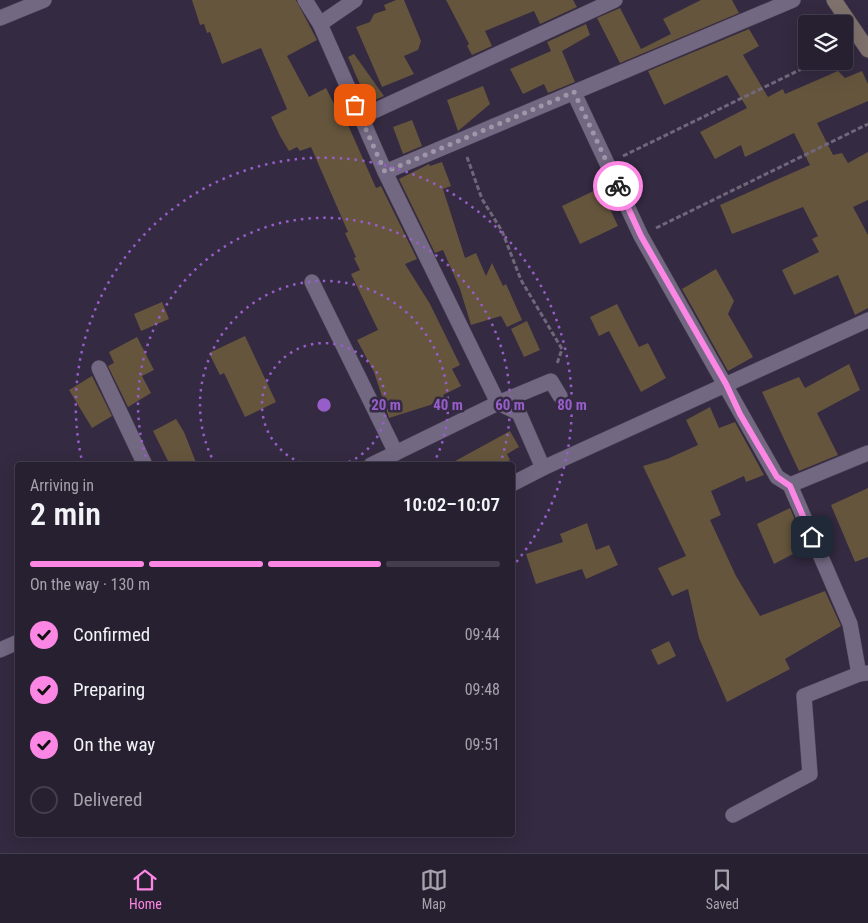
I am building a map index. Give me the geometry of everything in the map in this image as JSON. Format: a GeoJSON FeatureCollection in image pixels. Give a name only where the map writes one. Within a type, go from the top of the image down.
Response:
{"type":"FeatureCollection","features":[{"type":"Feature","properties":{"kind":"main road"},"geometry":{"type":"LineString","coordinates":[[834,0],[868,50]]}},
{"type":"Feature","properties":{"kind":"street"},"geometry":{"type":"LineString","coordinates":[[0,18],[44,0]]}},
{"type":"Feature","properties":{"kind":"street"},"geometry":{"type":"LineString","coordinates":[[305,0],[320,24],[385,172],[498,403],[519,413],[543,468]]}},
{"type":"Feature","properties":{"kind":"street"},"geometry":{"type":"LineString","coordinates":[[320,24],[354,0]]}},
{"type":"Feature","properties":{"kind":"street"},"geometry":{"type":"LineString","coordinates":[[361,117],[615,0]]}},
{"type":"Feature","properties":{"kind":"street"},"geometry":{"type":"LineString","coordinates":[[385,172],[792,0]]}},
{"type":"Feature","properties":{"kind":"street"},"geometry":{"type":"LineString","coordinates":[[574,92],[641,236],[777,477],[790,486],[850,624],[864,674],[804,696],[810,774],[733,815]]}},
{"type":"Feature","properties":{"kind":"street"},"geometry":{"type":"LineString","coordinates":[[312,282],[396,453]]}},
{"type":"Feature","properties":{"kind":"street"},"geometry":{"type":"LineString","coordinates":[[515,482],[868,320]]}},
{"type":"Feature","properties":{"kind":"street"},"geometry":{"type":"LineString","coordinates":[[100,368],[144,462]]}},
{"type":"Feature","properties":{"kind":"street"},"geometry":{"type":"LineString","coordinates":[[377,462],[498,403],[551,381],[560,396]]}},
{"type":"Feature","properties":{"kind":"street"},"geometry":{"type":"LineString","coordinates":[[790,486],[868,453]]}},
{"type":"Feature","properties":{"kind":"street"},"geometry":{"type":"LineString","coordinates":[[0,650],[15,643]]}},
{"type":"Feature","properties":{"kind":"path"},"geometry":{"type":"LineString","coordinates":[[607,164],[800,70]]}},
{"type":"Feature","properties":{"kind":"path"},"geometry":{"type":"LineString","coordinates":[[641,236],[868,124]]}},
{"type":"Feature","properties":{"kind":"path"},"geometry":{"type":"LineString","coordinates":[[461,140],[482,199],[502,231],[521,280],[562,349],[551,381]]}},
{"type":"Feature","properties":{"kind":"building"},"geometry":{"type":"Polygon","coordinates":[[[192,0],[296,0],[317,40],[287,56],[309,97],[326,88],[337,110],[347,108],[353,123],[348,125],[376,188],[381,186],[417,259],[405,264],[430,304],[460,365],[452,369],[461,386],[443,395],[446,400],[389,418],[374,372],[357,340],[378,330],[351,274],[360,270],[354,258],[356,257],[345,233],[348,232],[311,147],[300,151],[297,147],[289,151],[280,136],[271,117],[287,109],[261,48],[222,64],[210,32],[207,33],[204,24],[200,25],[192,0]]]}},
{"type":"Feature","properties":{"kind":"building"},"geometry":{"type":"Polygon","coordinates":[[[396,0],[404,0],[421,41],[418,50],[404,56],[414,74],[382,87],[356,27],[370,22],[374,14],[386,10],[384,5],[396,0]]]}},
{"type":"Feature","properties":{"kind":"building"},"geometry":{"type":"Polygon","coordinates":[[[446,0],[573,0],[577,7],[540,24],[534,11],[485,31],[492,46],[472,55],[467,46],[469,44],[446,0]]]}},
{"type":"Feature","properties":{"kind":"building"},"geometry":{"type":"Polygon","coordinates":[[[701,0],[732,0],[739,13],[620,63],[597,18],[620,8],[641,49],[671,34],[663,19],[701,0]]]}},
{"type":"Feature","properties":{"kind":"building"},"geometry":{"type":"Polygon","coordinates":[[[586,24],[590,35],[562,51],[575,82],[548,93],[544,84],[523,94],[510,69],[551,51],[547,42],[586,24]]]}},
{"type":"Feature","properties":{"kind":"building"},"geometry":{"type":"Polygon","coordinates":[[[749,29],[759,46],[743,55],[768,97],[783,89],[785,94],[838,71],[845,78],[862,71],[868,84],[868,101],[817,123],[833,155],[842,153],[848,163],[868,152],[868,200],[853,207],[868,235],[868,308],[855,315],[838,275],[794,295],[782,270],[819,252],[812,239],[818,236],[803,207],[732,234],[720,205],[810,165],[794,133],[745,157],[741,145],[715,159],[700,132],[747,108],[727,75],[664,105],[648,71],[749,29]]]}},
{"type":"Feature","properties":{"kind":"building"},"geometry":{"type":"Polygon","coordinates":[[[354,54],[384,96],[368,103],[348,57],[354,54]]]}},
{"type":"Feature","properties":{"kind":"building"},"geometry":{"type":"Polygon","coordinates":[[[483,86],[490,104],[458,131],[447,100],[483,86]]]}},
{"type":"Feature","properties":{"kind":"building"},"geometry":{"type":"Polygon","coordinates":[[[412,120],[422,146],[403,154],[393,127],[412,120]]]}},
{"type":"Feature","properties":{"kind":"building"},"geometry":{"type":"Polygon","coordinates":[[[442,162],[451,186],[443,189],[465,258],[476,253],[486,276],[492,263],[503,286],[506,284],[522,320],[507,327],[501,316],[471,325],[460,289],[443,250],[435,253],[399,179],[429,164],[430,166],[442,162]]]}},
{"type":"Feature","properties":{"kind":"building"},"geometry":{"type":"Polygon","coordinates":[[[600,188],[618,226],[580,244],[562,206],[600,188]]]}},
{"type":"Feature","properties":{"kind":"building"},"geometry":{"type":"Polygon","coordinates":[[[716,269],[734,301],[728,314],[753,357],[728,371],[682,289],[716,269]]]}},
{"type":"Feature","properties":{"kind":"building"},"geometry":{"type":"Polygon","coordinates":[[[162,302],[169,319],[141,331],[134,314],[162,302]]]}},
{"type":"Feature","properties":{"kind":"building"},"geometry":{"type":"Polygon","coordinates":[[[617,304],[639,347],[648,343],[666,378],[641,392],[609,331],[599,336],[590,317],[617,304]]]}},
{"type":"Feature","properties":{"kind":"building"},"geometry":{"type":"Polygon","coordinates":[[[527,321],[540,350],[524,357],[511,329],[527,321]]]}},
{"type":"Feature","properties":{"kind":"building"},"geometry":{"type":"Polygon","coordinates":[[[245,336],[276,402],[245,417],[224,373],[220,375],[209,353],[245,336]]]}},
{"type":"Feature","properties":{"kind":"building"},"geometry":{"type":"Polygon","coordinates":[[[137,337],[154,370],[142,376],[151,393],[128,407],[108,366],[114,363],[109,352],[137,337]]]}},
{"type":"Feature","properties":{"kind":"building"},"geometry":{"type":"Polygon","coordinates":[[[849,364],[860,390],[817,413],[838,455],[799,471],[762,392],[799,377],[805,388],[849,364]]]}},
{"type":"Feature","properties":{"kind":"building"},"geometry":{"type":"Polygon","coordinates":[[[92,376],[112,416],[92,428],[69,390],[92,376]]]}},
{"type":"Feature","properties":{"kind":"building"},"geometry":{"type":"Polygon","coordinates":[[[710,407],[719,428],[735,422],[764,475],[746,482],[744,476],[711,491],[721,515],[710,520],[736,576],[760,616],[825,591],[841,626],[785,659],[790,669],[727,702],[699,638],[688,589],[672,596],[658,568],[686,556],[643,466],[667,459],[698,445],[686,420],[710,407]]]}},
{"type":"Feature","properties":{"kind":"building"},"geometry":{"type":"Polygon","coordinates":[[[176,419],[184,432],[196,462],[168,462],[153,431],[176,419]]]}},
{"type":"Feature","properties":{"kind":"building"},"geometry":{"type":"Polygon","coordinates":[[[510,431],[519,447],[507,454],[510,460],[506,462],[453,462],[510,431]]]}},
{"type":"Feature","properties":{"kind":"building"},"geometry":{"type":"Polygon","coordinates":[[[868,488],[868,557],[855,562],[831,505],[868,488]]]}},
{"type":"Feature","properties":{"kind":"building"},"geometry":{"type":"Polygon","coordinates":[[[790,508],[806,547],[774,564],[757,524],[790,508]]]}},
{"type":"Feature","properties":{"kind":"building"},"geometry":{"type":"Polygon","coordinates":[[[587,523],[596,550],[609,545],[618,565],[586,579],[582,569],[536,584],[526,554],[563,542],[560,534],[587,523]]]}},
{"type":"Feature","properties":{"kind":"building"},"geometry":{"type":"Polygon","coordinates":[[[669,641],[676,656],[658,665],[651,650],[669,641]]]}},
{"type":"Feature","properties":{"kind":"way so far"},"geometry":{"type":"LineString","coordinates":[[355,105],[385,172],[574,92],[618,186]]}},
{"type":"Feature","properties":{"kind":"route"},"geometry":{"type":"LineString","coordinates":[[618,186],[641,236],[726,384],[740,414],[777,477],[790,486],[812,537]]}}]}
